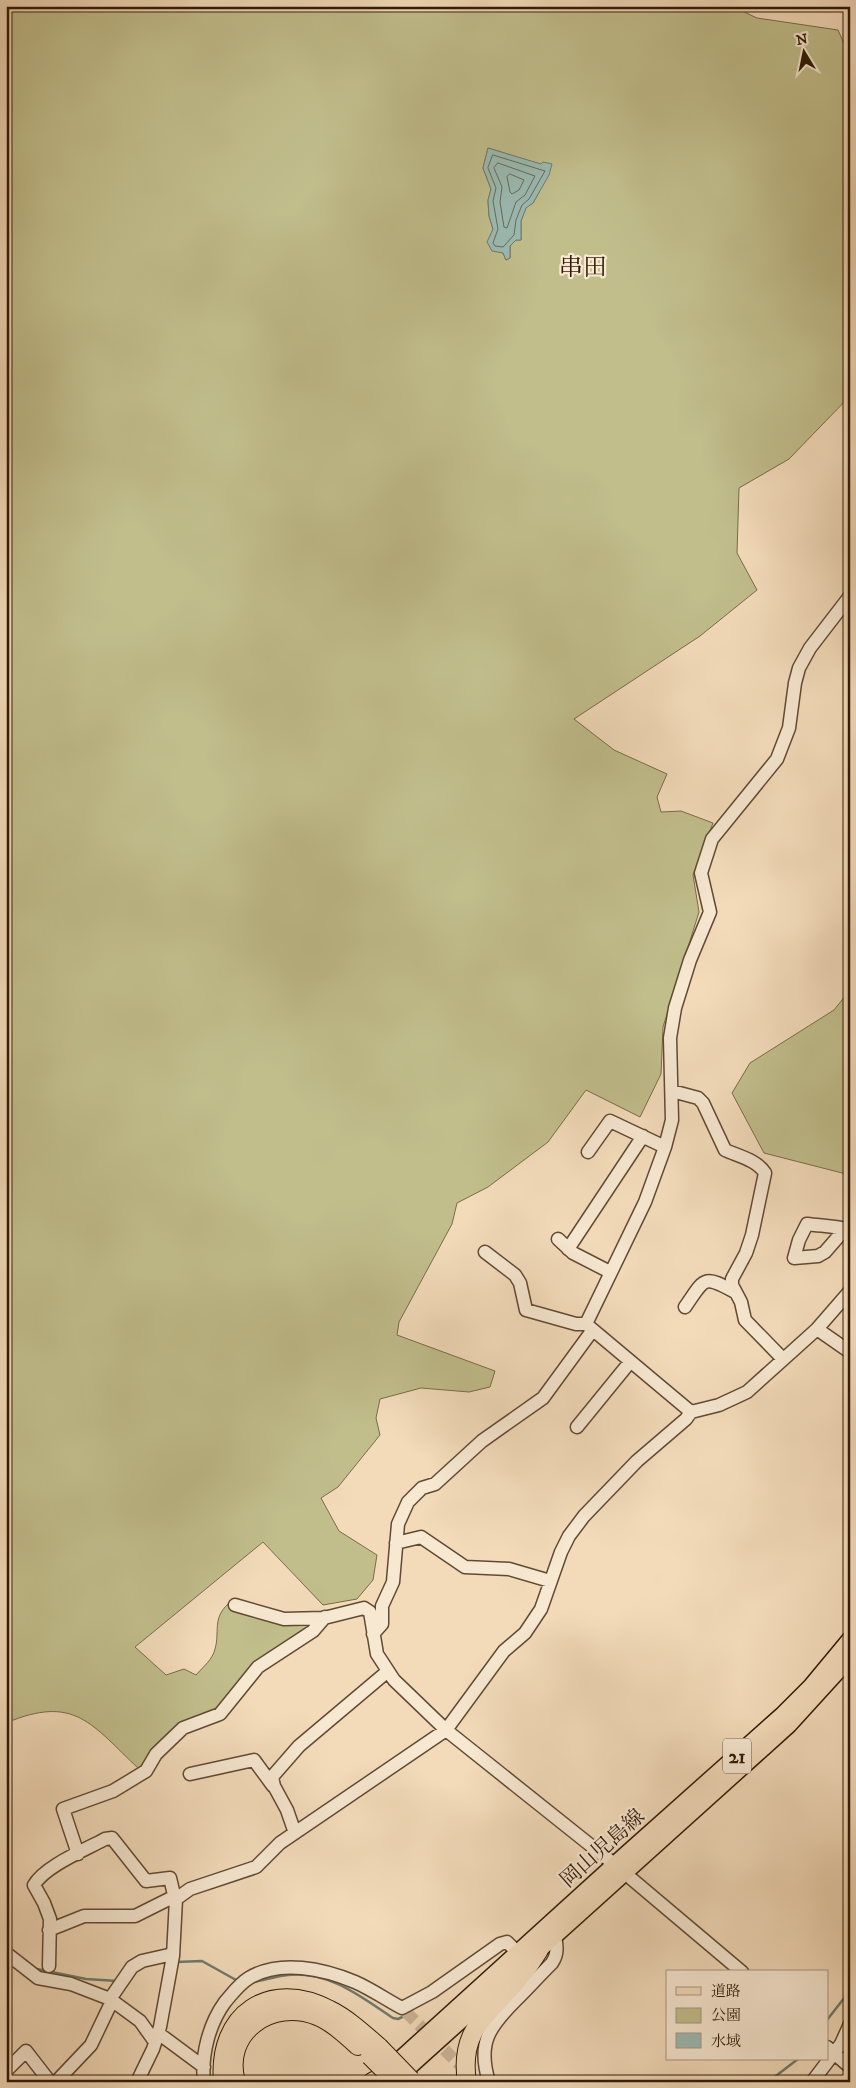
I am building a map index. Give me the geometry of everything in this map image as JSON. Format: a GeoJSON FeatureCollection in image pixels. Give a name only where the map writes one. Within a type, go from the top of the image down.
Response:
{"type":"FeatureCollection","features":[{"type":"Feature","properties":{"kind":"highway"},"geometry":{"type":"LineString","coordinates":[[473,2080],[465,2057],[468,2042],[480,2020],[523,1974],[538,1950]]}},
{"type":"Feature","properties":{"kind":"highway"},"geometry":{"type":"LineString","coordinates":[[223,2082],[223,2058],[226,2042],[237,2021],[256,2005],[273,2000],[294,1998],[331,2010],[375,2051],[391,2081]]}},
{"type":"Feature","properties":{"kind":"highway"},"geometry":{"type":"LineString","coordinates":[[236,2082],[233,2071],[235,2054],[241,2038],[261,2018],[276,2012],[294,2011],[318,2016],[375,2051]]}},
{"type":"Feature","properties":{"kind":"main road","name":"岡山児島線"},"geometry":{"type":"LineString","coordinates":[[391,2081],[518,1952],[789,1724],[850,1638]]}},
{"type":"Feature","properties":{"kind":"main road","name":"岡山児島線"},"geometry":{"type":"LineString","coordinates":[[811,1694],[850,1658]]}},
{"type":"Feature","properties":{"kind":"main road","name":"岡山児島線"},"geometry":{"type":"LineString","coordinates":[[391,2081],[555,1936],[620,1868]]}},
{"type":"Feature","properties":{"kind":"street"},"geometry":{"type":"LineString","coordinates":[[373,1634],[382,1624],[382,1606],[393,1582],[398,1524],[408,1502],[422,1488],[435,1484],[482,1441],[543,1398],[589,1327],[610,1272],[645,1202],[665,1147],[672,1120],[670,1038],[676,1008],[690,960],[710,912],[701,873],[712,839],[777,759],[789,728],[799,668],[810,648],[850,596]]}},
{"type":"Feature","properties":{"kind":"street"},"geometry":{"type":"LineString","coordinates":[[672,1091],[698,1098],[703,1103],[725,1150],[754,1163],[762,1168],[765,1174],[752,1235],[746,1253],[732,1279],[735,1292],[741,1302],[745,1320],[784,1359]]}},
{"type":"Feature","properties":{"kind":"street"},"geometry":{"type":"LineString","coordinates":[[588,1152],[610,1121],[665,1147]]}},
{"type":"Feature","properties":{"kind":"street"},"geometry":{"type":"LineString","coordinates":[[568,1249],[643,1136]]}},
{"type":"Feature","properties":{"kind":"street"},"geometry":{"type":"LineString","coordinates":[[558,1240],[573,1253],[610,1272]]}},
{"type":"Feature","properties":{"kind":"street"},"geometry":{"type":"LineString","coordinates":[[485,1252],[515,1275],[520,1283],[526,1310],[589,1327],[691,1412]]}},
{"type":"Feature","properties":{"kind":"street"},"geometry":{"type":"LineString","coordinates":[[686,1307],[702,1282],[716,1281],[735,1292]]}},
{"type":"Feature","properties":{"kind":"street"},"geometry":{"type":"LineString","coordinates":[[49,1930],[84,1916],[135,1916],[175,1899],[190,1890],[256,1867],[280,1843],[446,1730],[504,1651],[525,1633],[541,1609],[550,1581],[569,1536],[584,1516],[637,1461],[686,1419],[691,1412],[719,1405],[747,1392],[817,1328],[850,1291]]}},
{"type":"Feature","properties":{"kind":"street"},"geometry":{"type":"LineString","coordinates":[[817,1328],[850,1352]]}},
{"type":"Feature","properties":{"kind":"street"},"geometry":{"type":"LineString","coordinates":[[577,1427],[630,1362]]}},
{"type":"Feature","properties":{"kind":"street"},"geometry":{"type":"LineString","coordinates":[[396,1543],[420,1537],[465,1566],[509,1570],[550,1581]]}},
{"type":"Feature","properties":{"kind":"street"},"geometry":{"type":"LineString","coordinates":[[235,1604],[284,1618],[325,1617],[364,1608],[370,1612],[377,1654],[394,1680],[446,1730],[620,1868],[740,1970]]}},
{"type":"Feature","properties":{"kind":"street"},"geometry":{"type":"LineString","coordinates":[[78,1854],[63,1809],[113,1791],[146,1771],[156,1754],[183,1728],[220,1714],[258,1667],[313,1631],[325,1617]]}},
{"type":"Feature","properties":{"kind":"street"},"geometry":{"type":"LineString","coordinates":[[295,1833],[287,1810],[274,1786],[272,1777],[299,1746],[388,1671]]}},
{"type":"Feature","properties":{"kind":"street"},"geometry":{"type":"LineString","coordinates":[[190,1774],[254,1760],[272,1786],[274,1786]]}},
{"type":"Feature","properties":{"kind":"street"},"geometry":{"type":"LineString","coordinates":[[49,1966],[50,1918],[34,1885],[39,1876],[105,1839],[112,1838],[135,1866],[142,1879],[150,1881],[170,1878],[175,1899],[172,1960],[156,2038],[137,2082]]}},
{"type":"Feature","properties":{"kind":"street"},"geometry":{"type":"LineString","coordinates":[[489,2082],[484,2066],[484,2048],[488,2033],[496,2020],[552,1963],[556,1957],[557,1949],[555,1936]]}},
{"type":"Feature","properties":{"kind":"street"},"geometry":{"type":"LineString","coordinates":[[204,2082],[206,2046],[220,2009],[247,1978],[278,1968],[302,1968],[330,1973],[357,1982],[404,2010],[500,1944],[507,1942],[518,1952]]}},
{"type":"Feature","properties":{"kind":"street"},"geometry":{"type":"LineString","coordinates":[[6,1953],[38,1978],[72,1984],[111,2000],[140,2021],[156,2038],[204,2067]]}},
{"type":"Feature","properties":{"kind":"street"},"geometry":{"type":"LineString","coordinates":[[56,2082],[91,2045],[111,2000],[131,1968],[142,1961],[172,1960]]}},
{"type":"Feature","properties":{"kind":"street"},"geometry":{"type":"LineString","coordinates":[[850,2024],[842,2044],[831,2050],[850,2067]]}},
{"type":"Feature","properties":{"kind":"street"},"geometry":{"type":"LineString","coordinates":[[6,2071],[26,2051],[50,2082]]}},
{"type":"Feature","properties":{"kind":"street"},"geometry":{"type":"LineString","coordinates":[[812,2082],[825,2060]]}},
{"type":"Feature","properties":{"kind":"green space"},"geometry":{"type":"Polygon","coordinates":[[[6,6],[731,6],[757,18],[838,30],[850,57],[850,396],[789,459],[739,488],[737,553],[757,590],[700,636],[574,719],[614,750],[667,774],[657,797],[661,812],[681,811],[713,823],[693,875],[699,912],[663,1027],[661,1074],[640,1117],[586,1090],[548,1142],[488,1187],[457,1203],[452,1224],[399,1322],[397,1335],[495,1371],[490,1387],[469,1392],[421,1388],[380,1399],[376,1418],[380,1435],[338,1487],[321,1498],[339,1531],[377,1555],[373,1580],[357,1599],[323,1605],[263,1542],[135,1647],[166,1675],[184,1669],[196,1675],[214,1653],[218,1620],[228,1604],[251,1613],[311,1623],[311,1628],[219,1709],[152,1749],[139,1769],[94,1727],[80,1718],[66,1713],[49,1712],[30,1715],[6,1723],[6,6]],[[488,148],[483,168],[491,189],[488,201],[489,216],[493,229],[490,238],[497,251],[503,253],[506,260],[510,258],[510,246],[516,240],[521,240],[521,221],[526,207],[533,203],[539,192],[542,165],[488,148]]]}},
{"type":"Feature","properties":{"kind":"green space"},"geometry":{"type":"Polygon","coordinates":[[[850,990],[850,1175],[764,1153],[732,1093],[750,1063],[834,1010],[850,990]]]}},
{"type":"Feature","properties":{"kind":"water"},"geometry":{"type":"Polygon","coordinates":[[[488,148],[541,164],[543,162],[552,164],[549,175],[533,203],[526,208],[521,221],[521,240],[516,240],[510,246],[510,258],[506,260],[503,253],[492,251],[487,242],[493,229],[489,216],[488,200],[491,189],[483,168],[488,148]]]}},
{"type":"Feature","properties":{"kind":"waterway"},"geometry":{"type":"LineString","coordinates":[[176,1962],[202,1961],[236,1980]]}},
{"type":"Feature","properties":{"kind":"waterway"},"geometry":{"type":"LineString","coordinates":[[6,1966],[15,1967]]}},
{"type":"Feature","properties":{"kind":"waterway"},"geometry":{"type":"LineString","coordinates":[[37,1969],[86,1979],[117,1981]]}},
{"type":"Feature","properties":{"kind":"waterway"},"geometry":{"type":"LineString","coordinates":[[254,1982],[288,1975],[318,1977],[331,1981],[357,1994],[393,2018],[398,2019],[411,2013]]}},
{"type":"Feature","properties":{"kind":"waterway"},"geometry":{"type":"LineString","coordinates":[[828,2019],[845,1997],[850,1995]]}},
{"type":"Feature","properties":{"kind":"waterway"},"geometry":{"type":"LineString","coordinates":[[768,2082],[797,2060]]}},
{"type":"Feature","properties":{"kind":"tunnel"},"geometry":{"type":"LineString","coordinates":[[406,2012],[469,2074]]}},
{"type":"Feature","properties":{"kind":"district","name":"串田"},"geometry":{"type":"Point","coordinates":[583,267]}}]}
